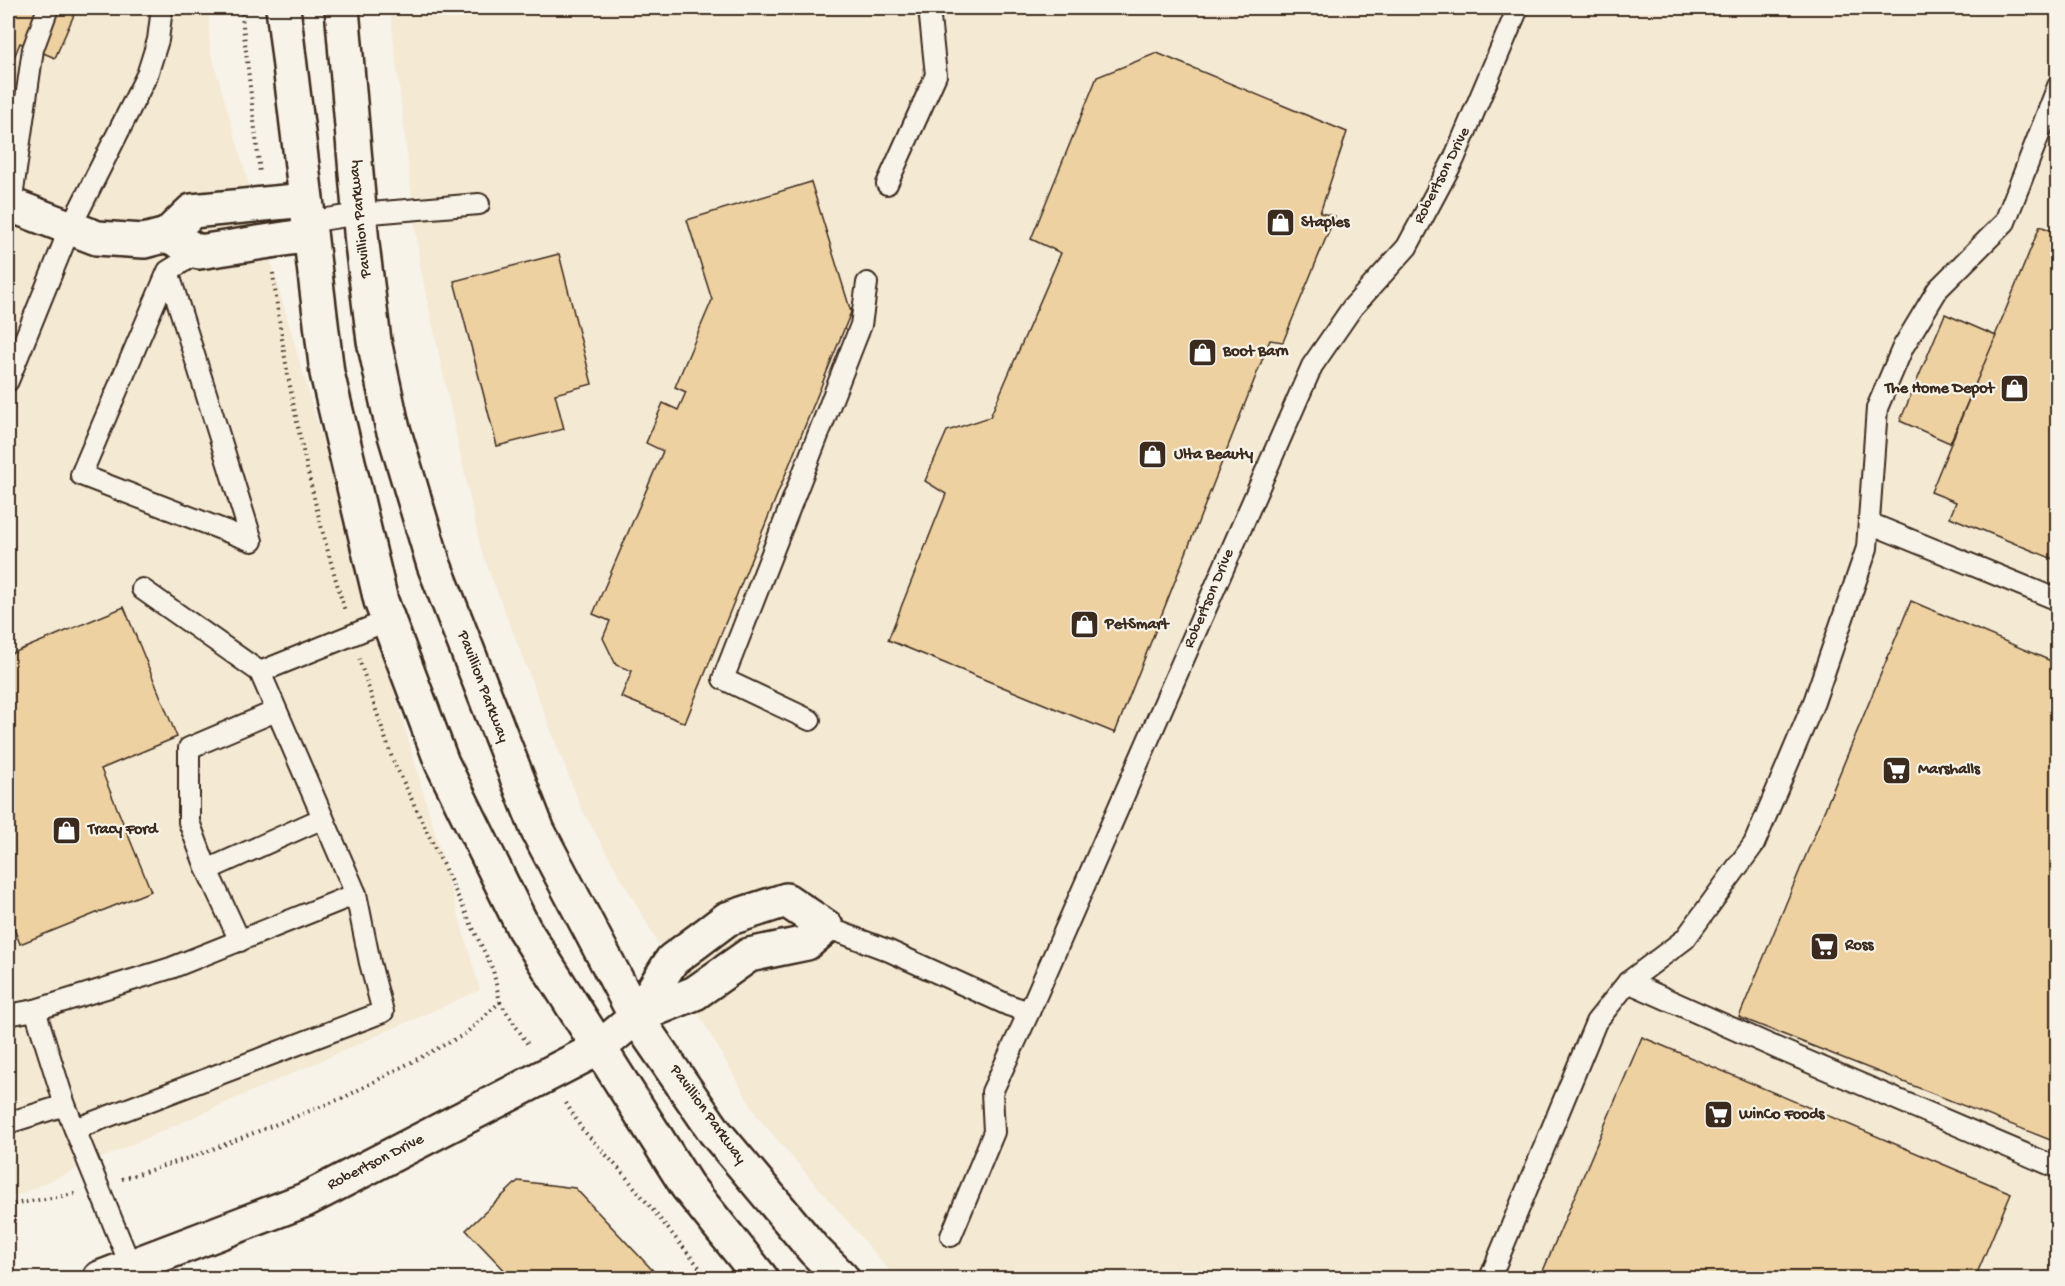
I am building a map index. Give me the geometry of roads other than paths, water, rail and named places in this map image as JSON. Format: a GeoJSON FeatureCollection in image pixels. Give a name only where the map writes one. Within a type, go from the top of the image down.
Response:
{"type":"FeatureCollection","features":[{"type":"Feature","properties":{"kind":"main road"},"geometry":{"type":"LineString","coordinates":[[283,8],[327,373],[381,601],[442,763],[524,929],[687,1186],[761,1278]]}},
{"type":"Feature","properties":{"kind":"main road","name":"Pavillion Parkway"},"geometry":{"type":"LineString","coordinates":[[342,8],[359,214],[374,341],[392,425],[434,565],[538,831],[636,1017],[715,1132],[814,1250],[842,1278]]}},
{"type":"Feature","properties":{"kind":"main road"},"geometry":{"type":"LineString","coordinates":[[9,204],[97,238],[144,241],[167,235],[192,211],[308,219]]}},
{"type":"Feature","properties":{"kind":"main road"},"geometry":{"type":"LineString","coordinates":[[167,235],[199,252],[308,219]]}},
{"type":"Feature","properties":{"kind":"main road","name":"Robertson Drive"},"geometry":{"type":"LineString","coordinates":[[114,1274],[305,1200],[599,1048],[636,1017],[694,993],[749,955],[807,943],[826,927],[786,900],[727,919],[672,960],[636,1017]]}},
{"type":"Feature","properties":{"kind":"lane"},"geometry":{"type":"LineString","coordinates":[[9,204],[33,49],[48,8]]}},
{"type":"Feature","properties":{"kind":"lane"},"geometry":{"type":"LineString","coordinates":[[8,381],[70,228],[147,75],[158,40],[162,8]]}},
{"type":"Feature","properties":{"kind":"lane"},"geometry":{"type":"LineString","coordinates":[[887,184],[936,75],[929,8]]}},
{"type":"Feature","properties":{"kind":"lane","name":"Robertson Drive"},"geometry":{"type":"LineString","coordinates":[[826,927],[887,950],[1008,1005],[1029,1012],[1312,366],[1352,308],[1407,247],[1454,159],[1518,8]]}},
{"type":"Feature","properties":{"kind":"lane"},"geometry":{"type":"LineString","coordinates":[[1490,1278],[1596,1022],[1628,982],[1685,939],[1754,844],[1814,702],[1867,548],[1877,408],[1903,347],[1938,289],[2005,222],[2058,86]]}},
{"type":"Feature","properties":{"kind":"lane"},"geometry":{"type":"LineString","coordinates":[[308,219],[479,204]]}},
{"type":"Feature","properties":{"kind":"lane"},"geometry":{"type":"LineString","coordinates":[[168,271],[252,541],[81,475],[168,271],[199,252]]}},
{"type":"Feature","properties":{"kind":"lane"},"geometry":{"type":"LineString","coordinates":[[810,720],[723,679],[861,325],[867,283]]}},
{"type":"Feature","properties":{"kind":"lane"},"geometry":{"type":"LineString","coordinates":[[1869,522],[2058,600]]}},
{"type":"Feature","properties":{"kind":"lane"},"geometry":{"type":"LineString","coordinates":[[75,1129],[383,1012],[356,894],[260,672],[142,589]]}},
{"type":"Feature","properties":{"kind":"lane"},"geometry":{"type":"LineString","coordinates":[[260,672],[389,620]]}},
{"type":"Feature","properties":{"kind":"lane"},"geometry":{"type":"LineString","coordinates":[[240,941],[207,870],[189,822],[189,748],[276,711]]}},
{"type":"Feature","properties":{"kind":"lane"},"geometry":{"type":"LineString","coordinates":[[207,870],[323,818]]}},
{"type":"Feature","properties":{"kind":"lane"},"geometry":{"type":"LineString","coordinates":[[8,1015],[35,1010],[171,968],[356,894]]}},
{"type":"Feature","properties":{"kind":"lane"},"geometry":{"type":"LineString","coordinates":[[1628,982],[2058,1168]]}},
{"type":"Feature","properties":{"kind":"lane"},"geometry":{"type":"LineString","coordinates":[[35,1010],[64,1105],[75,1129],[114,1274]]}},
{"type":"Feature","properties":{"kind":"lane"},"geometry":{"type":"LineString","coordinates":[[951,1236],[994,1132],[992,1092],[1029,1012]]}},
{"type":"Feature","properties":{"kind":"lane"},"geometry":{"type":"LineString","coordinates":[[8,1122],[64,1105]]}},
{"type":"Feature","properties":{"kind":"place","name":"Staples"},"geometry":{"type":"Point","coordinates":[1280,223]}},
{"type":"Feature","properties":{"kind":"place","name":"Boot Barn"},"geometry":{"type":"Point","coordinates":[1202,352]}},
{"type":"Feature","properties":{"kind":"place","name":"The Home Depot"},"geometry":{"type":"Point","coordinates":[2015,389]}},
{"type":"Feature","properties":{"kind":"place","name":"Ulta Beauty"},"geometry":{"type":"Point","coordinates":[1153,455]}},
{"type":"Feature","properties":{"kind":"place","name":"PetSmart"},"geometry":{"type":"Point","coordinates":[1084,625]}},
{"type":"Feature","properties":{"kind":"place","name":"Marshalls"},"geometry":{"type":"Point","coordinates":[1897,770]}},
{"type":"Feature","properties":{"kind":"place","name":"Tracy Ford"},"geometry":{"type":"Point","coordinates":[67,830]}},
{"type":"Feature","properties":{"kind":"place","name":"Ross"},"geometry":{"type":"Point","coordinates":[1824,946]}},
{"type":"Feature","properties":{"kind":"place","name":"WinCo Foods"},"geometry":{"type":"Point","coordinates":[1718,1115]}}]}
